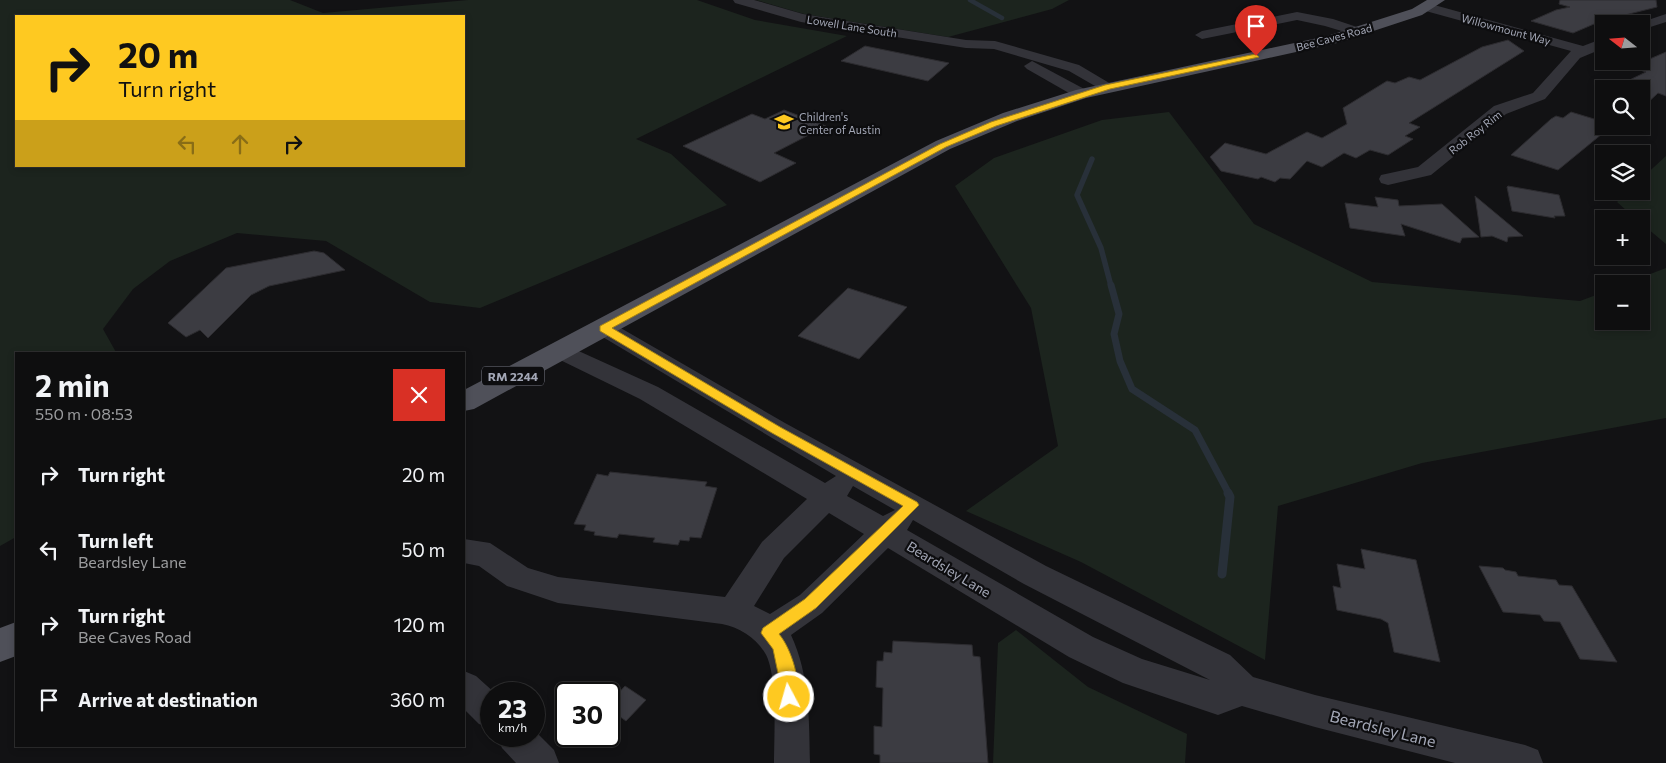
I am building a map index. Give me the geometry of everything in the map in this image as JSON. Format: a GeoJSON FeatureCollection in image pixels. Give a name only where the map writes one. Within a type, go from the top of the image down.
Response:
{"type":"FeatureCollection","features":[{"type":"Feature","properties":{"kind":"main road","name":"Bee Caves Road"},"geometry":{"type":"LineString","coordinates":[[465,401],[943,145],[1010,117],[1108,87],[1331,40],[1427,6]]}},
{"type":"Feature","properties":{"kind":"main road"},"geometry":{"type":"LineString","coordinates":[[0,646],[15,638]]}},
{"type":"Feature","properties":{"kind":"street","name":"Lowell Lane South"},"geometry":{"type":"LineString","coordinates":[[740,0],[801,18],[966,44],[1020,59],[1082,94]]}},
{"type":"Feature","properties":{"kind":"street","name":"Willowmount Way"},"geometry":{"type":"LineString","coordinates":[[1427,6],[1580,53]]}},
{"type":"Feature","properties":{"kind":"street"},"geometry":{"type":"LineString","coordinates":[[1202,34],[1297,16],[1328,22],[1358,32]]}},
{"type":"Feature","properties":{"kind":"street"},"geometry":{"type":"LineString","coordinates":[[1650,23],[1666,18]]}},
{"type":"Feature","properties":{"kind":"street","name":"Lowell Lane South"},"geometry":{"type":"LineString","coordinates":[[966,44],[995,45],[1029,53],[1074,68],[1108,87]]}},
{"type":"Feature","properties":{"kind":"street","name":"Rob Roy Rim"},"geometry":{"type":"LineString","coordinates":[[1388,179],[1424,171],[1500,110],[1539,96],[1580,53],[1595,46]]}},
{"type":"Feature","properties":{"kind":"street","name":"Beardsley Lane"},"geometry":{"type":"LineString","coordinates":[[604,328],[776,430],[1035,575],[1218,666],[1242,690],[1315,711],[1525,763]]}},
{"type":"Feature","properties":{"kind":"street","name":"Beardsley Lane"},"geometry":{"type":"LineString","coordinates":[[561,351],[649,393],[887,531],[1081,647],[1135,672],[1218,699],[1242,690]]}},
{"type":"Feature","properties":{"kind":"street"},"geometry":{"type":"LineString","coordinates":[[733,612],[773,550],[854,473]]}},
{"type":"Feature","properties":{"kind":"street"},"geometry":{"type":"LineString","coordinates":[[768,633],[810,604],[912,505]]}},
{"type":"Feature","properties":{"kind":"street"},"geometry":{"type":"LineString","coordinates":[[465,551],[479,552],[490,557],[518,577],[558,590],[733,612],[753,620],[779,646],[788,680],[792,763]]}},
{"type":"Feature","properties":{"kind":"street"},"geometry":{"type":"LineString","coordinates":[[465,688],[480,702]]}},
{"type":"Feature","properties":{"kind":"street"},"geometry":{"type":"LineString","coordinates":[[526,747],[541,763]]}},
{"type":"Feature","properties":{"kind":"shaded area"},"geometry":{"type":"Polygon","coordinates":[[[0,0],[290,0],[323,13],[468,0],[697,0],[755,20],[847,36],[636,139],[671,154],[727,205],[480,308],[430,302],[326,241],[237,233],[170,261],[133,289],[103,329],[116,352],[15,352],[15,538],[0,546],[0,0]]]}},
{"type":"Feature","properties":{"kind":"shaded area"},"geometry":{"type":"Polygon","coordinates":[[[756,0],[1069,0],[1052,9],[948,37],[804,14],[756,0]]]}},
{"type":"Feature","properties":{"kind":"shaded area"},"geometry":{"type":"Polygon","coordinates":[[[1169,112],[1254,224],[1372,282],[1580,301],[1595,295],[1595,330],[1650,330],[1650,275],[1648,275],[1666,268],[1666,418],[1422,463],[1278,506],[1265,660],[1081,562],[966,511],[1058,446],[1031,308],[955,186],[994,158],[1102,120],[1169,112]]]}},
{"type":"Feature","properties":{"kind":"shaded area"},"geometry":{"type":"Polygon","coordinates":[[[1666,156],[1666,244],[1650,231],[1650,210],[1626,210],[1617,202],[1619,200],[1650,200],[1650,171],[1666,156]]]}},
{"type":"Feature","properties":{"kind":"shaded area"},"geometry":{"type":"Polygon","coordinates":[[[1016,630],[1088,687],[1187,734],[1185,763],[993,763],[998,643],[1016,630]]]}},
{"type":"Feature","properties":{"kind":"building"},"geometry":{"type":"Polygon","coordinates":[[[1560,0],[1656,0],[1657,7],[1625,15],[1595,15],[1595,24],[1573,33],[1531,21],[1556,10],[1570,7],[1559,4],[1560,0]]]}},
{"type":"Feature","properties":{"kind":"building"},"geometry":{"type":"Polygon","coordinates":[[[1508,40],[1524,51],[1409,123],[1420,127],[1405,136],[1413,139],[1388,155],[1370,150],[1356,158],[1344,153],[1322,167],[1307,161],[1290,179],[1280,178],[1275,182],[1261,177],[1258,179],[1221,171],[1210,157],[1225,143],[1266,154],[1307,132],[1322,138],[1347,124],[1343,108],[1387,81],[1395,83],[1409,77],[1420,80],[1482,47],[1508,40]]]}},
{"type":"Feature","properties":{"kind":"building"},"geometry":{"type":"Polygon","coordinates":[[[865,46],[949,63],[928,81],[841,61],[865,46]]]}},
{"type":"Feature","properties":{"kind":"building"},"geometry":{"type":"Polygon","coordinates":[[[1666,52],[1666,96],[1658,93],[1650,101],[1650,80],[1630,80],[1646,72],[1640,70],[1650,70],[1650,59],[1666,52]]]}},
{"type":"Feature","properties":{"kind":"building"},"geometry":{"type":"Polygon","coordinates":[[[784,110],[826,126],[774,153],[796,163],[760,182],[683,146],[752,114],[765,119],[784,110]]]}},
{"type":"Feature","properties":{"kind":"building"},"geometry":{"type":"Polygon","coordinates":[[[1571,112],[1595,119],[1595,135],[1601,135],[1558,170],[1511,155],[1551,119],[1556,116],[1563,118],[1571,112]]]}},
{"type":"Feature","properties":{"kind":"building"},"geometry":{"type":"Polygon","coordinates":[[[1508,186],[1559,195],[1565,216],[1554,216],[1555,218],[1512,211],[1508,186]]]}},
{"type":"Feature","properties":{"kind":"building"},"geometry":{"type":"Polygon","coordinates":[[[1475,196],[1523,236],[1508,237],[1507,242],[1492,236],[1481,237],[1475,196]]]}},
{"type":"Feature","properties":{"kind":"building"},"geometry":{"type":"Polygon","coordinates":[[[1375,197],[1398,200],[1399,206],[1442,204],[1479,237],[1462,238],[1460,243],[1401,224],[1405,236],[1350,228],[1345,203],[1378,207],[1375,197]]]}},
{"type":"Feature","properties":{"kind":"building"},"geometry":{"type":"Polygon","coordinates":[[[314,251],[324,253],[345,270],[269,286],[251,295],[208,338],[200,330],[186,337],[168,323],[226,268],[314,251]]]}},
{"type":"Feature","properties":{"kind":"building"},"geometry":{"type":"Polygon","coordinates":[[[848,288],[907,307],[859,359],[798,336],[848,288]]]}},
{"type":"Feature","properties":{"kind":"building"},"geometry":{"type":"Polygon","coordinates":[[[610,472],[707,482],[705,486],[717,488],[701,538],[690,537],[689,541],[680,540],[678,545],[653,542],[655,538],[619,534],[617,538],[594,535],[595,532],[584,530],[586,525],[574,524],[597,474],[608,476],[610,472]]]}},
{"type":"Feature","properties":{"kind":"building"},"geometry":{"type":"Polygon","coordinates":[[[1361,549],[1416,560],[1440,662],[1394,652],[1388,623],[1381,619],[1337,610],[1333,586],[1341,588],[1337,564],[1365,569],[1361,549]]]}},
{"type":"Feature","properties":{"kind":"building"},"geometry":{"type":"Polygon","coordinates":[[[1479,566],[1503,568],[1516,572],[1518,576],[1556,580],[1559,585],[1572,586],[1617,662],[1580,659],[1560,622],[1544,621],[1540,615],[1503,612],[1479,566]]]}},
{"type":"Feature","properties":{"kind":"building"},"geometry":{"type":"Polygon","coordinates":[[[893,641],[972,645],[973,656],[980,657],[988,763],[880,763],[880,755],[874,754],[874,726],[882,727],[883,688],[876,687],[877,661],[883,661],[884,652],[892,653],[893,641]]]}},
{"type":"Feature","properties":{"kind":"building"},"geometry":{"type":"Polygon","coordinates":[[[625,686],[646,700],[626,721],[620,717],[620,691],[625,686]]]}},
{"type":"Feature","properties":{"kind":"waterway"},"geometry":{"type":"LineString","coordinates":[[970,0],[1002,18]]}},
{"type":"Feature","properties":{"kind":"waterway"},"geometry":{"type":"LineString","coordinates":[[1092,159],[1077,195],[1101,248],[1111,286]]}},
{"type":"Feature","properties":{"kind":"waterway"},"geometry":{"type":"LineString","coordinates":[[1111,285],[1119,314],[1114,334],[1120,361],[1132,389],[1195,430],[1229,494]]}},
{"type":"Feature","properties":{"kind":"waterway"},"geometry":{"type":"LineString","coordinates":[[1222,574],[1230,497],[1228,493]]}},
{"type":"Feature","properties":{"kind":"place","name":"Children's Center of Austin"},"geometry":{"type":"Point","coordinates":[784,122]}},
{"type":"Feature","properties":{"kind":"route"},"geometry":{"type":"LineString","coordinates":[[789,697],[788,680],[779,646],[768,633],[810,604],[850,568],[912,505],[776,430],[604,328],[943,145],[993,124],[1108,87],[1256,56]]}}]}
